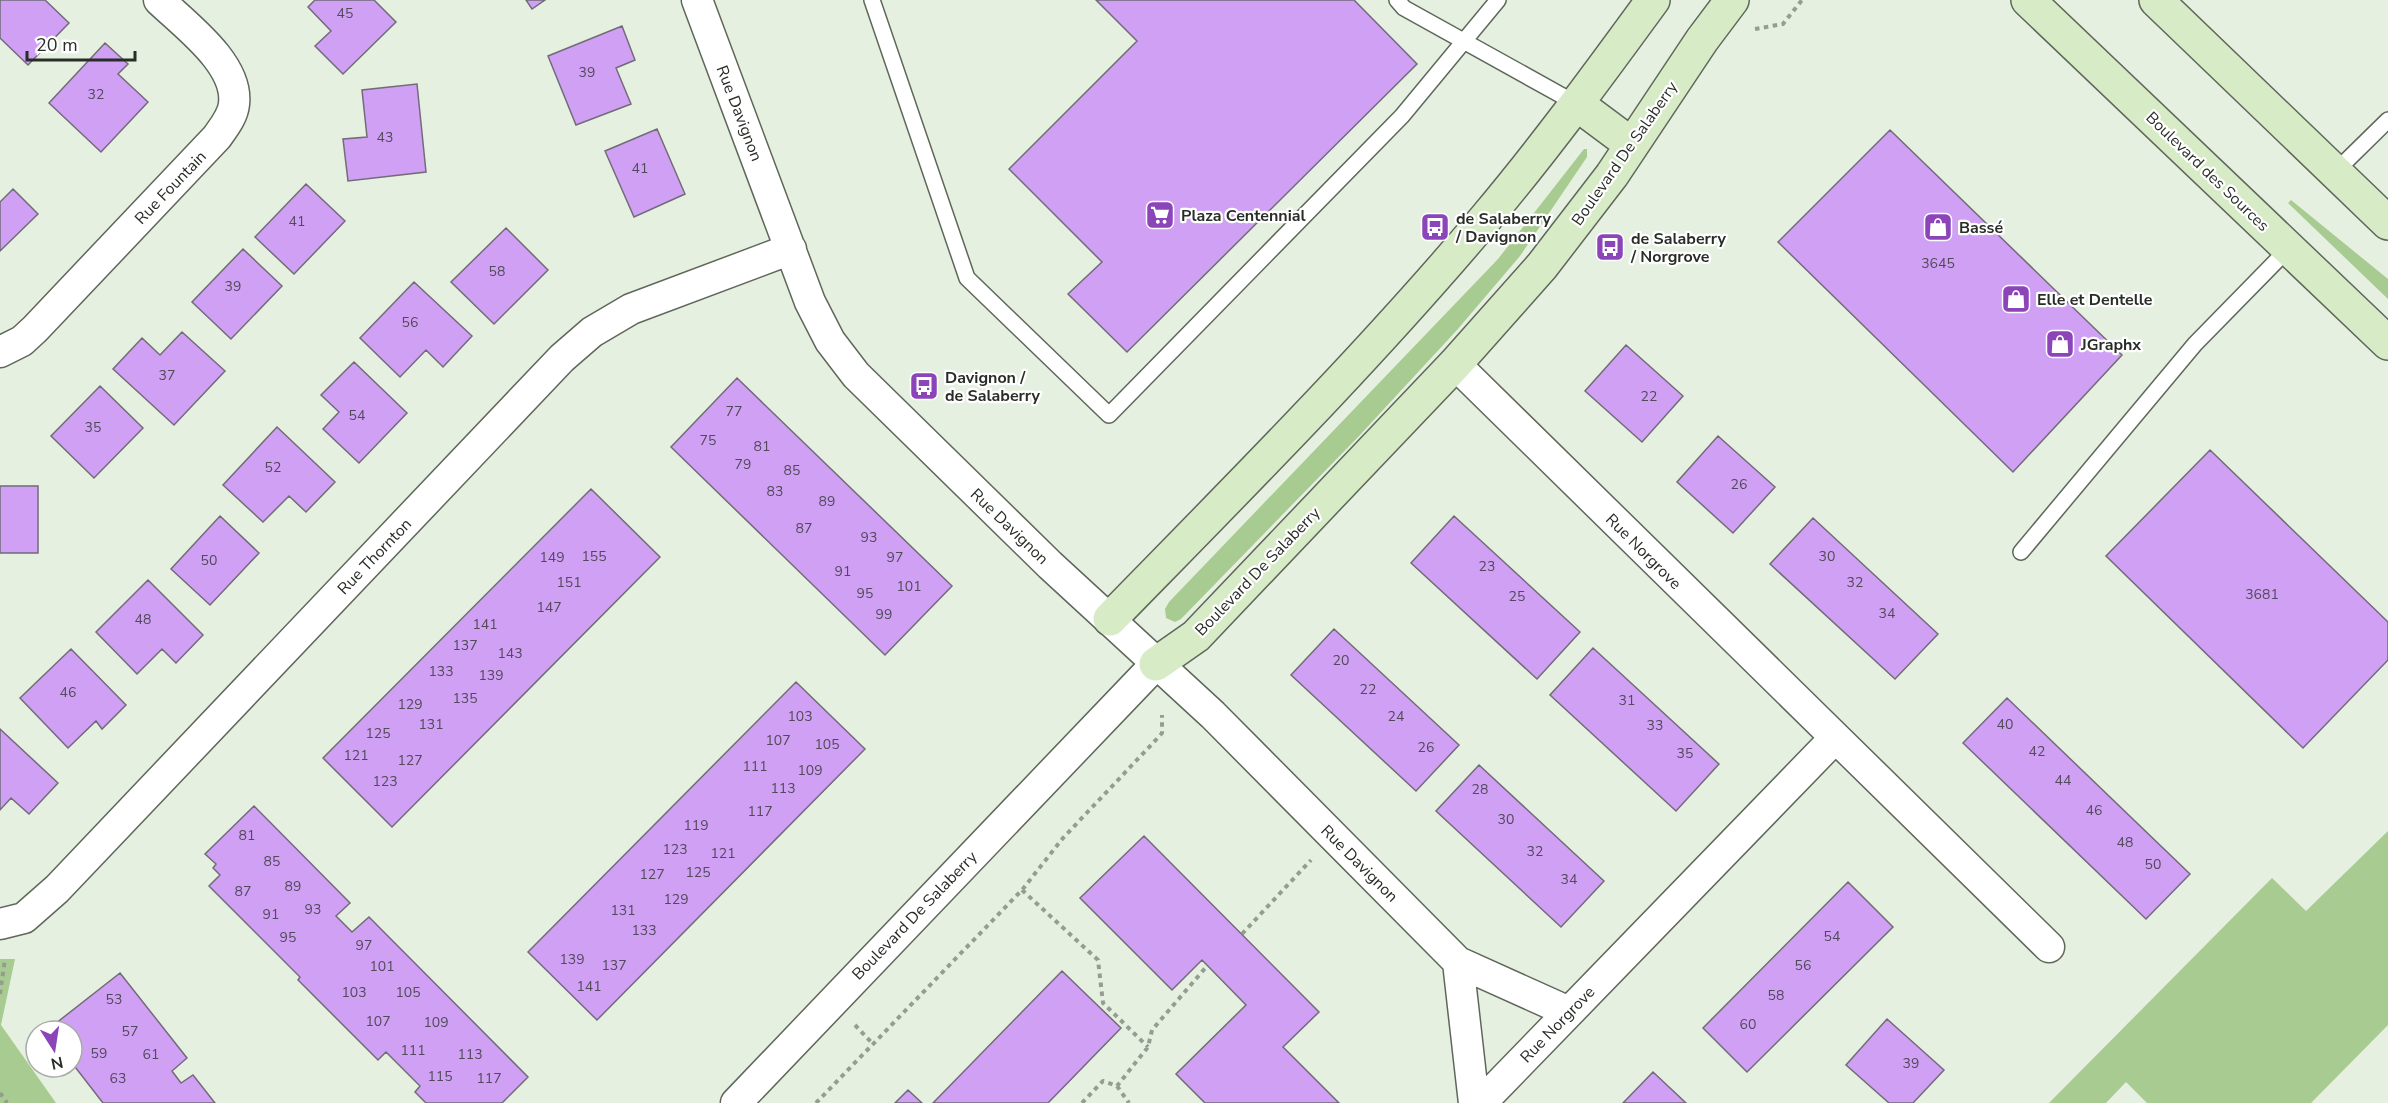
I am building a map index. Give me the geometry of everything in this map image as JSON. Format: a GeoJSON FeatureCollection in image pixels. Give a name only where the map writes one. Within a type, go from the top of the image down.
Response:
{"type":"FeatureCollection","features":[{"type":"Feature","properties":{"kind":"street","name":"Rue Fountain"},"geometry":{"type":"LineString","coordinates":[[0,352],[22,341],[35,329],[217,137],[233,111],[234,91],[225,66],[159,0]]}},
{"type":"Feature","properties":{"kind":"street","name":"Rue Davignon"},"geometry":{"type":"LineString","coordinates":[[698,0],[820,324],[841,357],[856,375],[1050,566],[1213,714],[1458,962],[1569,1012]]}},
{"type":"Feature","properties":{"kind":"street"},"geometry":{"type":"LineString","coordinates":[[1110,619],[1295,428],[1421,292],[1492,210],[1577,104],[1653,0]]}},
{"type":"Feature","properties":{"kind":"street","name":"Boulevard De Salaberry"},"geometry":{"type":"LineString","coordinates":[[736,1103],[1156,664],[1196,636],[1455,364],[1542,266],[1585,211],[1732,0]]}},
{"type":"Feature","properties":{"kind":"street","name":"Boulevard des Sources"},"geometry":{"type":"LineString","coordinates":[[2028,0],[2388,343]]}},
{"type":"Feature","properties":{"kind":"street"},"geometry":{"type":"LineString","coordinates":[[2156,0],[2388,223]]}},
{"type":"Feature","properties":{"kind":"street"},"geometry":{"type":"LineString","coordinates":[[1577,104],[1632,145]]}},
{"type":"Feature","properties":{"kind":"street","name":"Rue Thornton"},"geometry":{"type":"LineString","coordinates":[[0,924],[24,918],[57,889],[554,367],[591,332],[610,320],[653,300],[791,249]]}},
{"type":"Feature","properties":{"kind":"street","name":"Rue Norgrove"},"geometry":{"type":"LineString","coordinates":[[1455,364],[1834,739],[2049,947]]}},
{"type":"Feature","properties":{"kind":"street","name":"Rue Norgrove"},"geometry":{"type":"LineString","coordinates":[[1481,1103],[1834,739]]}},
{"type":"Feature","properties":{"kind":"street"},"geometry":{"type":"LineString","coordinates":[[1458,962],[1474,1103]]}},
{"type":"Feature","properties":{"kind":"lane"},"geometry":{"type":"LineString","coordinates":[[872,0],[967,278],[1109,415],[1402,116],[1498,0]]}},
{"type":"Feature","properties":{"kind":"lane"},"geometry":{"type":"LineString","coordinates":[[1397,0],[1404,8],[1577,104]]}},
{"type":"Feature","properties":{"kind":"lane"},"geometry":{"type":"LineString","coordinates":[[2335,172],[2388,120]]}},
{"type":"Feature","properties":{"kind":"lane"},"geometry":{"type":"LineString","coordinates":[[2021,552],[2195,344],[2289,248]]}},
{"type":"Feature","properties":{"kind":"path"},"geometry":{"type":"LineString","coordinates":[[1784,24],[1802,0]]}},
{"type":"Feature","properties":{"kind":"path"},"geometry":{"type":"LineString","coordinates":[[816,1103],[1022,890],[1063,838],[1154,743],[1162,733],[1163,724]]}},
{"type":"Feature","properties":{"kind":"path"},"geometry":{"type":"LineString","coordinates":[[1242,933],[1333,836]]}},
{"type":"Feature","properties":{"kind":"path"},"geometry":{"type":"LineString","coordinates":[[1022,890],[1098,960],[1103,1003],[1148,1047]]}},
{"type":"Feature","properties":{"kind":"path"},"geometry":{"type":"LineString","coordinates":[[0,994],[5,959]]}},
{"type":"Feature","properties":{"kind":"path"},"geometry":{"type":"LineString","coordinates":[[1117,1086],[1148,1047],[1152,1030],[1207,966]]}},
{"type":"Feature","properties":{"kind":"path"},"geometry":{"type":"LineString","coordinates":[[854,1023],[873,1044]]}},
{"type":"Feature","properties":{"kind":"path"},"geometry":{"type":"LineString","coordinates":[[1082,1103],[1103,1081],[1117,1086],[1129,1103]]}},
{"type":"Feature","properties":{"kind":"path"},"geometry":{"type":"LineString","coordinates":[[0,1093],[7,1103]]}},
{"type":"Feature","properties":{"kind":"green space"},"geometry":{"type":"Polygon","coordinates":[[[1584,149],[1587,149],[1587,157],[1520,256],[1457,330],[1359,436],[1181,619],[1175,622],[1166,618],[1165,609],[1169,602],[1498,259],[1584,149]]]}},
{"type":"Feature","properties":{"kind":"green space"},"geometry":{"type":"Polygon","coordinates":[[[2291,200],[2388,279],[2388,299],[2288,203],[2291,200]]]}},
{"type":"Feature","properties":{"kind":"green space"},"geometry":{"type":"Polygon","coordinates":[[[2388,831],[2388,1025],[2311,1103],[2147,1103],[2126,1082],[2106,1103],[2049,1103],[2272,878],[2306,911],[2388,831]]]}},
{"type":"Feature","properties":{"kind":"green space"},"geometry":{"type":"Polygon","coordinates":[[[0,959],[15,959],[1,1025],[24,1058],[24,1079],[39,1079],[56,1103],[0,1103],[0,959]]]}},
{"type":"Feature","properties":{"kind":"building"},"geometry":{"type":"Polygon","coordinates":[[[0,0],[45,0],[69,23],[28,65],[0,38],[0,0]]]}},
{"type":"Feature","properties":{"kind":"building"},"geometry":{"type":"Polygon","coordinates":[[[315,0],[374,0],[396,22],[343,74],[315,46],[331,31],[308,7],[315,0]]]}},
{"type":"Feature","properties":{"kind":"building"},"geometry":{"type":"Polygon","coordinates":[[[526,0],[545,0],[532,9],[526,0]]]}},
{"type":"Feature","properties":{"kind":"building","name":"Plaza Centennial"},"geometry":{"type":"Polygon","coordinates":[[[1096,0],[1354,0],[1417,64],[1127,352],[1068,294],[1102,262],[1009,169],[1137,41],[1096,0]]]}},
{"type":"Feature","properties":{"kind":"building"},"geometry":{"type":"Polygon","coordinates":[[[622,26],[635,60],[616,68],[631,104],[576,125],[548,56],[622,26]]]}},
{"type":"Feature","properties":{"kind":"building"},"geometry":{"type":"Polygon","coordinates":[[[105,43],[128,64],[118,74],[148,102],[101,152],[49,103],[105,43]]]}},
{"type":"Feature","properties":{"kind":"building"},"geometry":{"type":"Polygon","coordinates":[[[417,84],[426,172],[348,181],[343,139],[367,137],[362,90],[417,84]]]}},
{"type":"Feature","properties":{"kind":"building"},"geometry":{"type":"Polygon","coordinates":[[[657,129],[685,194],[634,217],[605,151],[657,129]]]}},
{"type":"Feature","properties":{"kind":"building"},"geometry":{"type":"Polygon","coordinates":[[[1890,130],[2122,355],[2013,472],[1778,242],[1890,130]]]}},
{"type":"Feature","properties":{"kind":"building"},"geometry":{"type":"Polygon","coordinates":[[[306,184],[345,221],[294,274],[255,237],[306,184]]]}},
{"type":"Feature","properties":{"kind":"building"},"geometry":{"type":"Polygon","coordinates":[[[13,189],[38,214],[0,251],[0,202],[13,189]]]}},
{"type":"Feature","properties":{"kind":"building"},"geometry":{"type":"Polygon","coordinates":[[[506,228],[548,270],[494,324],[451,282],[506,228]]]}},
{"type":"Feature","properties":{"kind":"building"},"geometry":{"type":"Polygon","coordinates":[[[243,249],[282,286],[231,339],[192,302],[243,249]]]}},
{"type":"Feature","properties":{"kind":"building"},"geometry":{"type":"Polygon","coordinates":[[[414,282],[472,336],[443,367],[426,350],[400,377],[360,338],[414,282]]]}},
{"type":"Feature","properties":{"kind":"building"},"geometry":{"type":"Polygon","coordinates":[[[182,332],[225,371],[174,425],[113,369],[142,338],[160,355],[182,332]]]}},
{"type":"Feature","properties":{"kind":"building"},"geometry":{"type":"Polygon","coordinates":[[[1626,345],[1683,396],[1642,442],[1585,391],[1626,345]]]}},
{"type":"Feature","properties":{"kind":"building"},"geometry":{"type":"Polygon","coordinates":[[[354,362],[407,413],[359,463],[323,429],[339,412],[321,395],[354,362]]]}},
{"type":"Feature","properties":{"kind":"building"},"geometry":{"type":"Polygon","coordinates":[[[737,378],[952,586],[885,655],[671,447],[737,378]]]}},
{"type":"Feature","properties":{"kind":"building"},"geometry":{"type":"Polygon","coordinates":[[[100,386],[143,428],[94,478],[51,436],[100,386]]]}},
{"type":"Feature","properties":{"kind":"building"},"geometry":{"type":"Polygon","coordinates":[[[277,427],[335,482],[306,512],[289,496],[263,522],[223,485],[277,427]]]}},
{"type":"Feature","properties":{"kind":"building"},"geometry":{"type":"Polygon","coordinates":[[[1718,436],[1775,487],[1733,533],[1677,482],[1718,436]]]}},
{"type":"Feature","properties":{"kind":"building"},"geometry":{"type":"Polygon","coordinates":[[[2210,450],[2388,622],[2388,660],[2303,748],[2106,556],[2210,450]]]}},
{"type":"Feature","properties":{"kind":"building"},"geometry":{"type":"Polygon","coordinates":[[[0,486],[38,486],[38,553],[0,553],[0,486]]]}},
{"type":"Feature","properties":{"kind":"building"},"geometry":{"type":"Polygon","coordinates":[[[591,489],[660,557],[392,827],[323,758],[591,489]]]}},
{"type":"Feature","properties":{"kind":"building"},"geometry":{"type":"Polygon","coordinates":[[[220,516],[259,553],[210,605],[171,569],[220,516]]]}},
{"type":"Feature","properties":{"kind":"building"},"geometry":{"type":"Polygon","coordinates":[[[1454,516],[1580,632],[1537,679],[1411,563],[1454,516]]]}},
{"type":"Feature","properties":{"kind":"building"},"geometry":{"type":"Polygon","coordinates":[[[1813,518],[1938,634],[1895,679],[1770,564],[1813,518]]]}},
{"type":"Feature","properties":{"kind":"building"},"geometry":{"type":"Polygon","coordinates":[[[148,580],[203,635],[176,663],[162,649],[137,674],[96,632],[148,580]]]}},
{"type":"Feature","properties":{"kind":"building"},"geometry":{"type":"Polygon","coordinates":[[[1334,629],[1459,745],[1416,791],[1291,675],[1334,629]]]}},
{"type":"Feature","properties":{"kind":"building"},"geometry":{"type":"Polygon","coordinates":[[[1593,648],[1719,764],[1676,811],[1550,695],[1593,648]]]}},
{"type":"Feature","properties":{"kind":"building"},"geometry":{"type":"Polygon","coordinates":[[[71,649],[126,705],[102,729],[96,721],[68,748],[20,698],[71,649]]]}},
{"type":"Feature","properties":{"kind":"building"},"geometry":{"type":"Polygon","coordinates":[[[796,682],[865,749],[597,1020],[528,952],[796,682]]]}},
{"type":"Feature","properties":{"kind":"building"},"geometry":{"type":"Polygon","coordinates":[[[2007,698],[2190,874],[2146,919],[1963,743],[2007,698]]]}},
{"type":"Feature","properties":{"kind":"building"},"geometry":{"type":"Polygon","coordinates":[[[0,729],[58,783],[29,814],[11,798],[0,810],[0,729]]]}},
{"type":"Feature","properties":{"kind":"building"},"geometry":{"type":"Polygon","coordinates":[[[1479,765],[1604,881],[1561,927],[1436,811],[1479,765]]]}},
{"type":"Feature","properties":{"kind":"building"},"geometry":{"type":"Polygon","coordinates":[[[254,806],[350,903],[336,916],[352,932],[369,917],[528,1077],[502,1103],[426,1103],[415,1092],[420,1086],[386,1052],[378,1060],[298,980],[300,977],[209,886],[220,875],[213,868],[216,864],[205,854],[254,806]]]}},
{"type":"Feature","properties":{"kind":"building"},"geometry":{"type":"Polygon","coordinates":[[[1144,836],[1319,1012],[1283,1047],[1339,1103],[1205,1103],[1176,1074],[1246,1005],[1202,960],[1172,990],[1080,898],[1144,836]]]}},
{"type":"Feature","properties":{"kind":"building"},"geometry":{"type":"Polygon","coordinates":[[[1848,882],[1893,927],[1747,1072],[1703,1028],[1848,882]]]}},
{"type":"Feature","properties":{"kind":"building"},"geometry":{"type":"Polygon","coordinates":[[[1062,971],[1121,1028],[1048,1103],[933,1103],[1062,971]]]}},
{"type":"Feature","properties":{"kind":"building"},"geometry":{"type":"Polygon","coordinates":[[[120,973],[187,1058],[172,1071],[181,1083],[193,1075],[215,1103],[103,1103],[84,1078],[84,1019],[61,1019],[120,973]]]}},
{"type":"Feature","properties":{"kind":"building"},"geometry":{"type":"Polygon","coordinates":[[[1887,1019],[1944,1070],[1913,1103],[1889,1103],[1846,1065],[1887,1019]]]}},
{"type":"Feature","properties":{"kind":"building"},"geometry":{"type":"Polygon","coordinates":[[[1653,1072],[1686,1103],[1623,1103],[1653,1072]]]}},
{"type":"Feature","properties":{"kind":"building"},"geometry":{"type":"Polygon","coordinates":[[[908,1090],[922,1103],[895,1103],[908,1090]]]}},
{"type":"Feature","properties":{"kind":"place","name":"Plaza Centennial"},"geometry":{"type":"Point","coordinates":[1160,215]}},
{"type":"Feature","properties":{"kind":"place","name":"de Salaberry / Davignon"},"geometry":{"type":"Point","coordinates":[1435,227]}},
{"type":"Feature","properties":{"kind":"place","name":"Bassé"},"geometry":{"type":"Point","coordinates":[1938,227]}},
{"type":"Feature","properties":{"kind":"place","name":"de Salaberry / Norgrove"},"geometry":{"type":"Point","coordinates":[1610,247]}},
{"type":"Feature","properties":{"kind":"place","name":"Elle et Dentelle"},"geometry":{"type":"Point","coordinates":[2016,299]}},
{"type":"Feature","properties":{"kind":"place","name":"JGraphx"},"geometry":{"type":"Point","coordinates":[2060,344]}},
{"type":"Feature","properties":{"kind":"place","name":"Davignon / de Salaberry"},"geometry":{"type":"Point","coordinates":[924,386]}}]}
